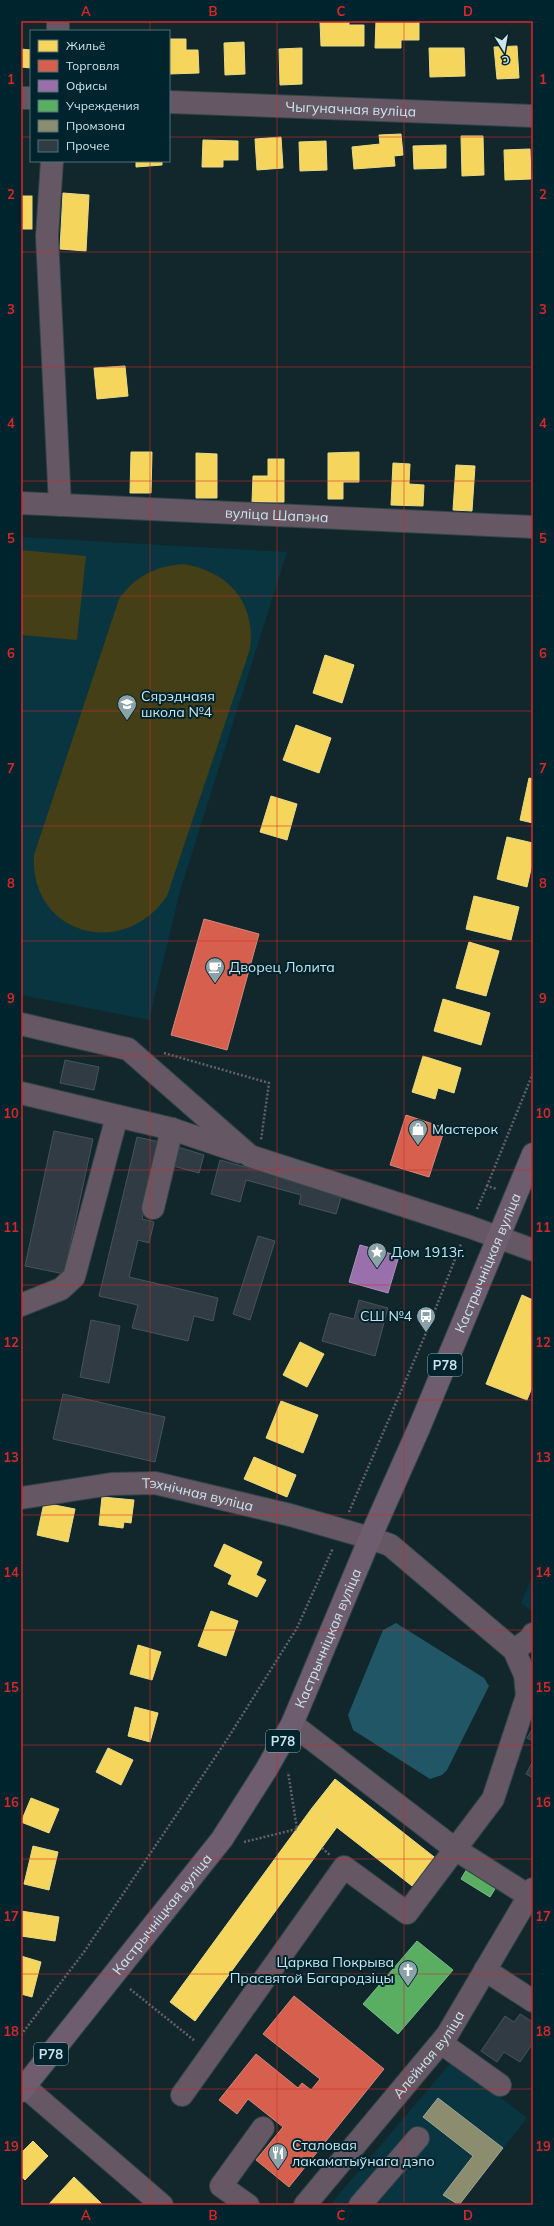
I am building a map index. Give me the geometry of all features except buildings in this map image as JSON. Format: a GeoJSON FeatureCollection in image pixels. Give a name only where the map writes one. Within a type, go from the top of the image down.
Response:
{"type":"FeatureCollection","features":[{"type":"Feature","properties":{"kind":"main road","name":"Кастрычніцкая вуліца"},"geometry":{"type":"LineString","coordinates":[[23,2089],[222,1839],[266,1770],[292,1724],[370,1538],[419,1428],[533,1154]]}},
{"type":"Feature","properties":{"kind":"street","name":"Чыгуначная вуліца"},"geometry":{"type":"LineString","coordinates":[[170,102],[533,116]]}},
{"type":"Feature","properties":{"kind":"street"},"geometry":{"type":"LineString","coordinates":[[52,162],[47,236],[60,505]]}},
{"type":"Feature","properties":{"kind":"street","name":"вуліца Шапэна"},"geometry":{"type":"LineString","coordinates":[[21,503],[533,527]]}},
{"type":"Feature","properties":{"kind":"street"},"geometry":{"type":"LineString","coordinates":[[21,1024],[128,1049],[258,1150]]}},
{"type":"Feature","properties":{"kind":"street"},"geometry":{"type":"LineString","coordinates":[[21,1093],[258,1150],[472,1215],[499,1238],[533,1250]]}},
{"type":"Feature","properties":{"kind":"street"},"geometry":{"type":"LineString","coordinates":[[21,1305],[61,1289],[74,1277],[116,1116]]}},
{"type":"Feature","properties":{"kind":"street"},"geometry":{"type":"LineString","coordinates":[[153,1208],[172,1129]]}},
{"type":"Feature","properties":{"kind":"street","name":"Тэхнічная вуліца"},"geometry":{"type":"LineString","coordinates":[[21,1498],[111,1484],[155,1483],[290,1515],[341,1531],[370,1538],[390,1545],[514,1650]]}},
{"type":"Feature","properties":{"kind":"street"},"geometry":{"type":"LineString","coordinates":[[182,2095],[344,1867],[407,1913],[493,1799],[527,1696],[525,1675],[514,1650],[530,1639],[533,1634]]}},
{"type":"Feature","properties":{"kind":"street"},"geometry":{"type":"LineString","coordinates":[[292,1724],[455,1849],[531,1892]]}},
{"type":"Feature","properties":{"kind":"street","name":"Алейная вуліца"},"geometry":{"type":"LineString","coordinates":[[305,2205],[441,2043],[531,1892]]}},
{"type":"Feature","properties":{"kind":"street"},"geometry":{"type":"LineString","coordinates":[[485,1970],[533,2001]]}},
{"type":"Feature","properties":{"kind":"street"},"geometry":{"type":"LineString","coordinates":[[441,2043],[500,2085]]}},
{"type":"Feature","properties":{"kind":"street"},"geometry":{"type":"LineString","coordinates":[[23,2089],[162,2205]]}},
{"type":"Feature","properties":{"kind":"street"},"geometry":{"type":"LineString","coordinates":[[248,2205],[221,2186],[263,2128]]}},
{"type":"Feature","properties":{"kind":"street"},"geometry":{"type":"LineString","coordinates":[[360,2205],[418,2138]]}},
{"type":"Feature","properties":{"kind":"path"},"geometry":{"type":"LineString","coordinates":[[162,1053],[269,1083],[258,1150]]}},
{"type":"Feature","properties":{"kind":"path"},"geometry":{"type":"LineString","coordinates":[[487,1186],[533,1073]]}},
{"type":"Feature","properties":{"kind":"path"},"geometry":{"type":"LineString","coordinates":[[21,2035],[84,1952],[230,1734],[297,1628],[341,1531],[472,1215]]}},
{"type":"Feature","properties":{"kind":"path"},"geometry":{"type":"LineString","coordinates":[[239,1843],[297,1829],[288,1770]]}},
{"type":"Feature","properties":{"kind":"path"},"geometry":{"type":"LineString","coordinates":[[130,1989],[211,2054]]}},
{"type":"Feature","properties":{"kind":"shaded area","name":"Сярэднаяя школа №4"},"geometry":{"type":"Polygon","coordinates":[[[21,537],[287,552],[180,891],[149,1020],[21,995],[21,537]]]}},
{"type":"Feature","properties":{"kind":"shaded area"},"geometry":{"type":"Polygon","coordinates":[[[21,550],[86,556],[77,640],[21,635],[21,550]]]}},
{"type":"Feature","properties":{"kind":"shaded area"},"geometry":{"type":"Polygon","coordinates":[[[183,564],[199,568],[213,574],[226,582],[236,592],[243,603],[248,617],[251,632],[250,649],[167,896],[148,916],[127,928],[104,932],[82,930],[62,920],[46,904],[36,882],[34,855],[119,599],[139,578],[164,567],[183,564]]]}},
{"type":"Feature","properties":{"kind":"shaded area"},"geometry":{"type":"Polygon","coordinates":[[[533,1575],[533,1612],[521,1603],[533,1575]]]}},
{"type":"Feature","properties":{"kind":"shaded area"},"geometry":{"type":"Polygon","coordinates":[[[396,1623],[484,1678],[489,1686],[447,1770],[442,1775],[430,1779],[353,1730],[348,1715],[383,1630],[396,1623]]]}},
{"type":"Feature","properties":{"kind":"shaded area"},"geometry":{"type":"Polygon","coordinates":[[[453,2060],[527,2118],[459,2205],[330,2205],[453,2060]]]}},
{"type":"Feature","properties":{"kind":"place","name":"Сярэднаяя школа №4"},"geometry":{"type":"Point","coordinates":[127,721]}},
{"type":"Feature","properties":{"kind":"place","name":"Дворец Лолита"},"geometry":{"type":"Point","coordinates":[215,984]}},
{"type":"Feature","properties":{"kind":"place","name":"Мастерок"},"geometry":{"type":"Point","coordinates":[418,1146]}},
{"type":"Feature","properties":{"kind":"place","name":"Дом 1913г."},"geometry":{"type":"Point","coordinates":[377,1269]}},
{"type":"Feature","properties":{"kind":"place","name":"СШ №4"},"geometry":{"type":"Point","coordinates":[426,1333]}},
{"type":"Feature","properties":{"kind":"place","name":"Царква Покрыва Прасвятой Багародзіцы"},"geometry":{"type":"Point","coordinates":[408,1987]}},
{"type":"Feature","properties":{"kind":"place","name":"Сталовая лакаматыўнага дэпо"},"geometry":{"type":"Point","coordinates":[278,2170]}}]}
